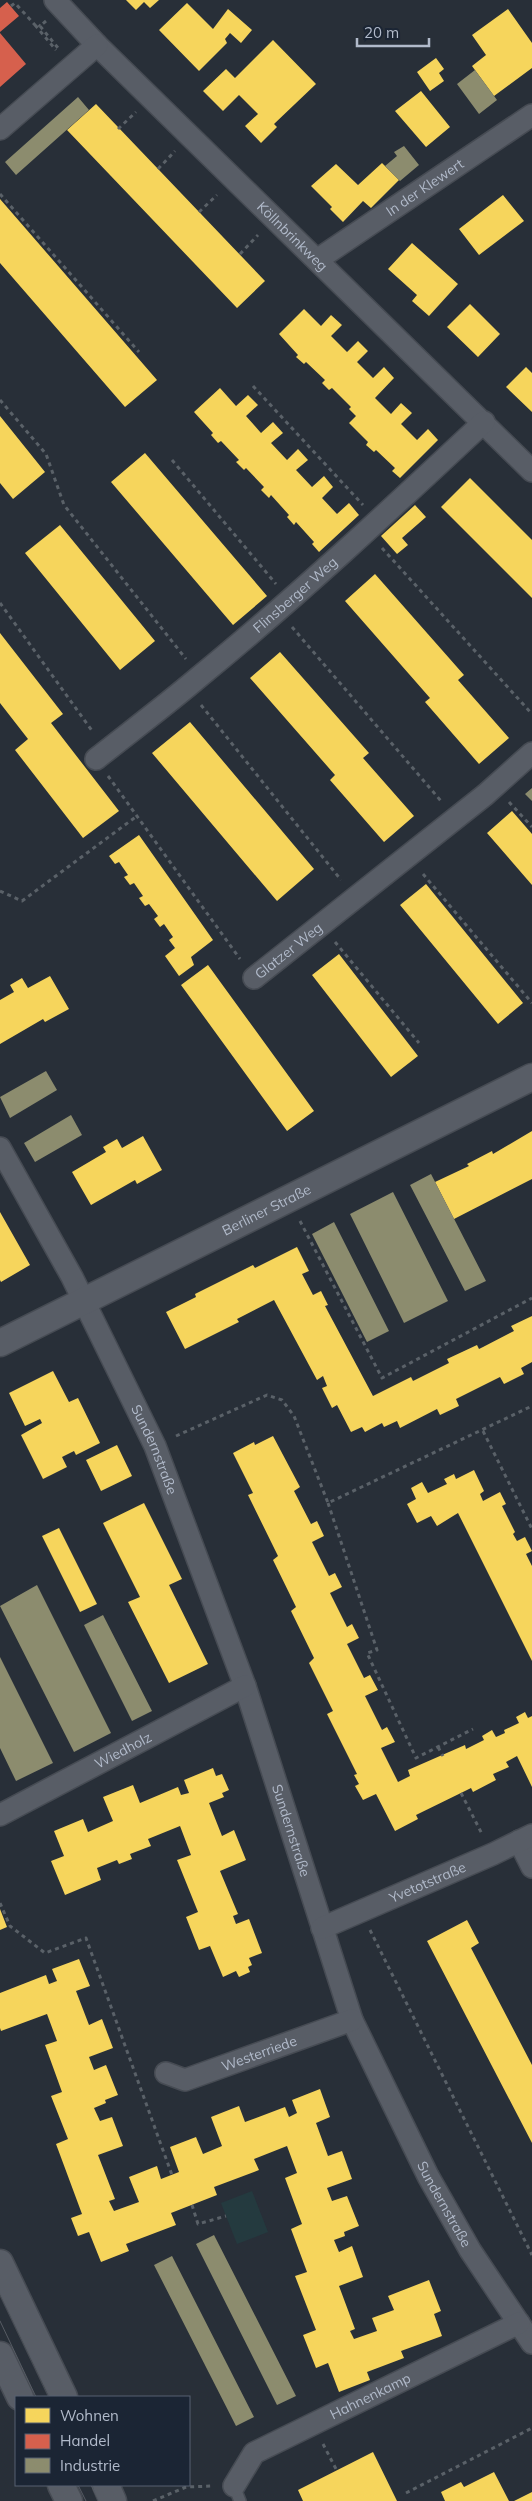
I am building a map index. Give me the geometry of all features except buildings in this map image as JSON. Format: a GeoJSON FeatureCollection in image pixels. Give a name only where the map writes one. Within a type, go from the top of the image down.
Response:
{"type":"FeatureCollection","features":[{"type":"Feature","properties":{"kind":"street","name":"Köllnbrinkweg"},"geometry":{"type":"LineString","coordinates":[[56,0],[97,45],[532,471]]}},
{"type":"Feature","properties":{"kind":"street"},"geometry":{"type":"LineString","coordinates":[[0,129],[97,45]]}},
{"type":"Feature","properties":{"kind":"street","name":"In der Klewert"},"geometry":{"type":"LineString","coordinates":[[317,260],[532,115]]}},
{"type":"Feature","properties":{"kind":"street","name":"Flinsberger Weg"},"geometry":{"type":"LineString","coordinates":[[101,755],[193,682],[373,526],[484,422]]}},
{"type":"Feature","properties":{"kind":"street","name":"Glatzer Weg"},"geometry":{"type":"LineString","coordinates":[[254,978],[456,819],[532,753]]}},
{"type":"Feature","properties":{"kind":"street","name":"Berliner Straße"},"geometry":{"type":"LineString","coordinates":[[0,1343],[532,1077]]}},
{"type":"Feature","properties":{"kind":"street","name":"Sundernstraße"},"geometry":{"type":"LineString","coordinates":[[0,1148],[83,1301],[155,1446],[245,1686],[352,2020],[428,2176],[470,2250],[532,2343]]}},
{"type":"Feature","properties":{"kind":"street","name":"Wiedholz"},"geometry":{"type":"LineString","coordinates":[[0,1815],[245,1686]]}},
{"type":"Feature","properties":{"kind":"street"},"geometry":{"type":"LineString","coordinates":[[526,1838],[532,1867]]}},
{"type":"Feature","properties":{"kind":"street","name":"Yvetotstraße"},"geometry":{"type":"LineString","coordinates":[[322,1928],[526,1838]]}},
{"type":"Feature","properties":{"kind":"street","name":"Westerriede"},"geometry":{"type":"LineString","coordinates":[[166,2073],[185,2080],[352,2020]]}},
{"type":"Feature","properties":{"kind":"street"},"geometry":{"type":"LineString","coordinates":[[0,2263],[64,2396]]}},
{"type":"Feature","properties":{"kind":"street","name":"Hahnenkamp"},"geometry":{"type":"LineString","coordinates":[[236,2496],[254,2453],[314,2426],[520,2323]]}},
{"type":"Feature","properties":{"kind":"street"},"geometry":{"type":"LineString","coordinates":[[0,2355],[20,2396]]}},
{"type":"Feature","properties":{"kind":"street"},"geometry":{"type":"LineString","coordinates":[[62,2486],[69,2501]]}},
{"type":"Feature","properties":{"kind":"street"},"geometry":{"type":"LineString","coordinates":[[106,2486],[113,2501]]}},
{"type":"Feature","properties":{"kind":"path"},"geometry":{"type":"LineString","coordinates":[[11,6],[15,3],[71,68]]}},
{"type":"Feature","properties":{"kind":"path"},"geometry":{"type":"LineString","coordinates":[[34,25],[37,23],[40,26]]}},
{"type":"Feature","properties":{"kind":"path"},"geometry":{"type":"LineString","coordinates":[[0,194],[138,352]]}},
{"type":"Feature","properties":{"kind":"path"},"geometry":{"type":"LineString","coordinates":[[253,386],[532,714]]}},
{"type":"Feature","properties":{"kind":"path"},"geometry":{"type":"LineString","coordinates":[[0,400],[46,454],[64,505],[193,682],[356,898]]}},
{"type":"Feature","properties":{"kind":"path"},"geometry":{"type":"LineString","coordinates":[[172,460],[283,604],[456,819]]}},
{"type":"Feature","properties":{"kind":"path","name":"Glatzer Weg"},"geometry":{"type":"LineString","coordinates":[[0,603],[101,755],[137,816],[254,978]]}},
{"type":"Feature","properties":{"kind":"path"},"geometry":{"type":"LineString","coordinates":[[495,786],[532,827]]}},
{"type":"Feature","properties":{"kind":"path"},"geometry":{"type":"LineString","coordinates":[[0,891],[22,901],[137,816]]}},
{"type":"Feature","properties":{"kind":"path"},"geometry":{"type":"LineString","coordinates":[[408,856],[532,1003]]}},
{"type":"Feature","properties":{"kind":"path"},"geometry":{"type":"LineString","coordinates":[[321,925],[419,1043]]}},
{"type":"Feature","properties":{"kind":"path"},"geometry":{"type":"LineString","coordinates":[[288,1198],[382,1378],[532,1298]]}},
{"type":"Feature","properties":{"kind":"path"},"geometry":{"type":"LineString","coordinates":[[155,1446],[267,1395],[282,1400],[294,1416],[328,1503],[377,1650],[367,1653],[416,1758],[473,1729]]}},
{"type":"Feature","properties":{"kind":"path"},"geometry":{"type":"LineString","coordinates":[[328,1503],[483,1431],[532,1406]]}},
{"type":"Feature","properties":{"kind":"path"},"geometry":{"type":"LineString","coordinates":[[483,1431],[532,1528]]}},
{"type":"Feature","properties":{"kind":"path"},"geometry":{"type":"LineString","coordinates":[[438,1748],[443,1756]]}},
{"type":"Feature","properties":{"kind":"path"},"geometry":{"type":"LineString","coordinates":[[461,1792],[493,1854]]}},
{"type":"Feature","properties":{"kind":"path"},"geometry":{"type":"LineString","coordinates":[[0,1903],[10,1926],[45,1952],[86,1938],[172,2174]]}},
{"type":"Feature","properties":{"kind":"path"},"geometry":{"type":"LineString","coordinates":[[361,1912],[532,2256]]}},
{"type":"Feature","properties":{"kind":"path"},"geometry":{"type":"LineString","coordinates":[[192,2205],[198,2224],[226,2216]]}},
{"type":"Feature","properties":{"kind":"path"},"geometry":{"type":"LineString","coordinates":[[314,2426],[336,2469]]}},
{"type":"Feature","properties":{"kind":"path"},"geometry":{"type":"LineString","coordinates":[[406,2493],[532,2428]]}},
{"type":"Feature","properties":{"kind":"path"},"geometry":{"type":"LineString","coordinates":[[153,2501],[186,2486],[236,2496]]}},
{"type":"Feature","properties":{"kind":"green space"},"geometry":{"type":"Polygon","coordinates":[[[252,2191],[268,2232],[237,2244],[221,2203],[252,2191]]]}},
{"type":"Feature","properties":{"kind":"tram line"},"geometry":{"type":"LineString","coordinates":[[0,2293],[50,2396]]}},
{"type":"Feature","properties":{"kind":"tram line"},"geometry":{"type":"LineString","coordinates":[[0,2321],[36,2396]]}},
{"type":"Feature","properties":{"kind":"tram line"},"geometry":{"type":"LineString","coordinates":[[78,2486],[86,2501]]}},
{"type":"Feature","properties":{"kind":"tram line"},"geometry":{"type":"LineString","coordinates":[[92,2486],[99,2501]]}}]}
